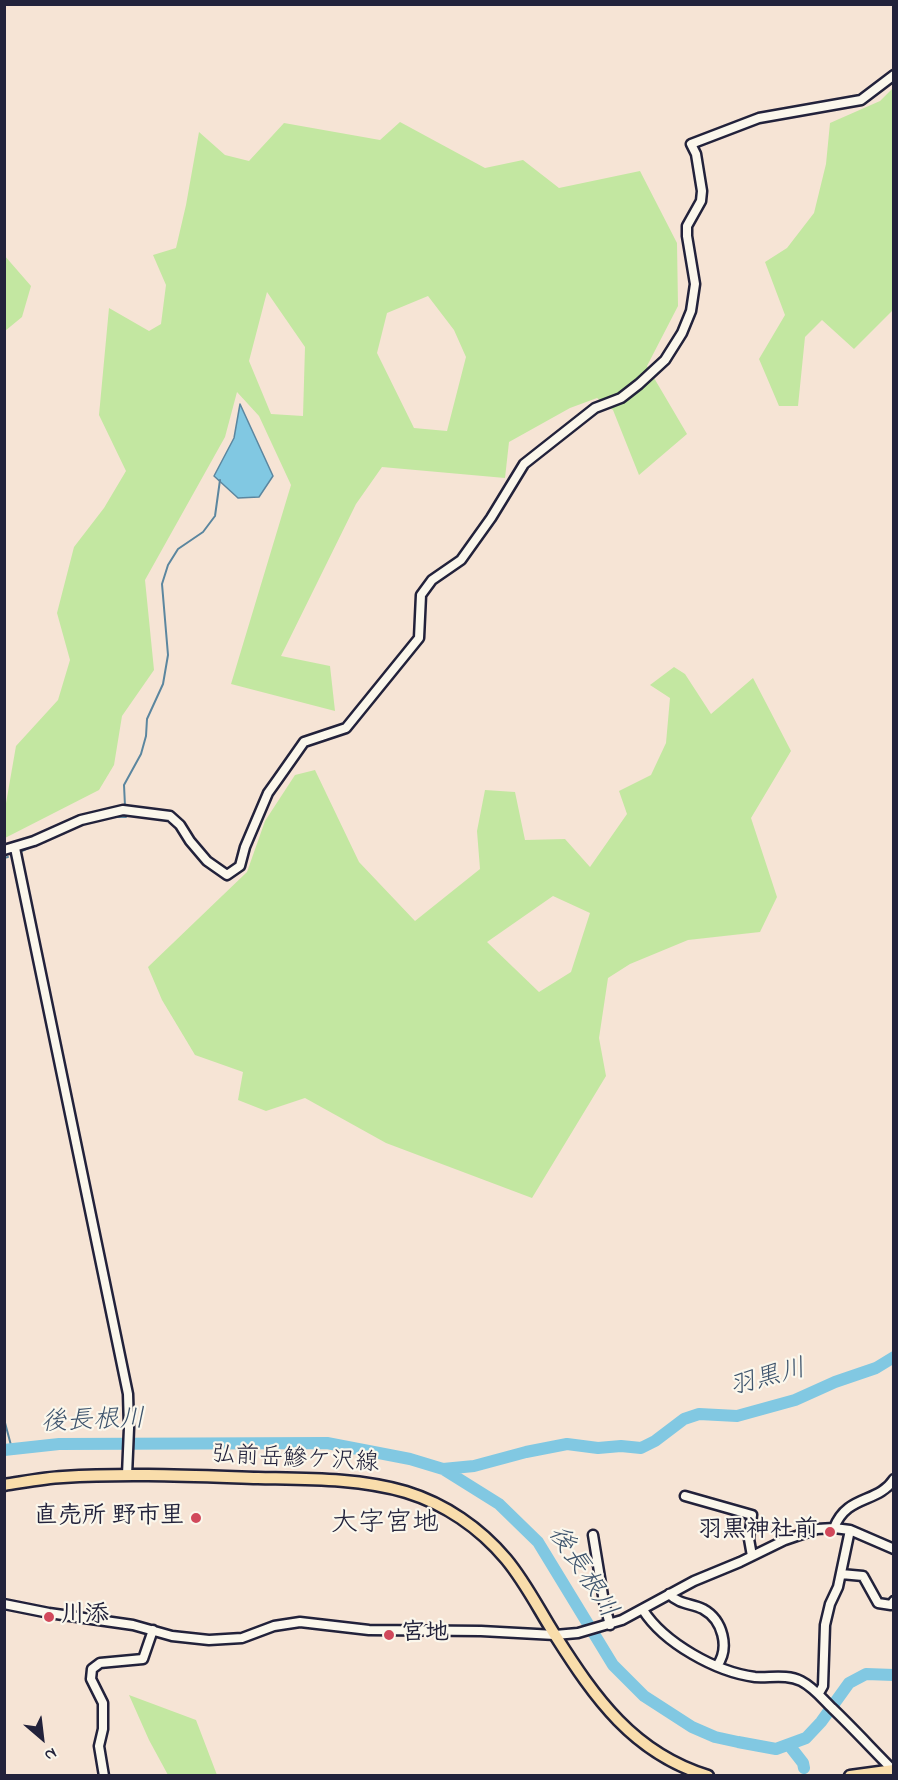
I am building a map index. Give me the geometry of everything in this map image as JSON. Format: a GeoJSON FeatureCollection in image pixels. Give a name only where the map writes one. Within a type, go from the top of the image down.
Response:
{"type":"FeatureCollection","features":[{"type":"Feature","properties":{"kind":"main road","name":"弘前岳鰺ケ沢線"},"geometry":{"type":"LineString","coordinates":[[4,1485],[61,1477],[128,1475],[343,1481],[393,1489],[420,1497],[459,1516],[498,1551],[522,1580],[555,1635],[603,1704],[626,1729],[665,1757],[708,1776]]}},
{"type":"Feature","properties":{"kind":"main road"},"geometry":{"type":"LineString","coordinates":[[850,1776],[893,1770]]}},
{"type":"Feature","properties":{"kind":"street"},"geometry":{"type":"LineString","coordinates":[[4,850],[15,848],[81,820],[123,810],[170,816],[180,825],[207,861],[226,874],[240,866],[245,847],[268,793],[304,742],[346,728],[419,638],[421,595],[432,580],[461,560],[491,518],[524,464],[595,408],[621,398],[639,384],[665,360],[682,333],[691,311],[695,284],[687,226],[701,201],[702,191],[696,154],[691,144],[759,118],[861,100],[894,75]]}},
{"type":"Feature","properties":{"kind":"street"},"geometry":{"type":"LineString","coordinates":[[15,848],[128,1394],[128,1475]]}},
{"type":"Feature","properties":{"kind":"street"},"geometry":{"type":"LineString","coordinates":[[834,1528],[838,1517],[852,1504],[882,1491],[894,1479]]}},
{"type":"Feature","properties":{"kind":"street"},"geometry":{"type":"LineString","coordinates":[[685,1496],[753,1515],[749,1539],[752,1556]]}},
{"type":"Feature","properties":{"kind":"street"},"geometry":{"type":"LineString","coordinates":[[4,1604],[153,1630],[172,1636],[221,1640],[242,1638],[274,1626],[300,1622],[369,1630],[481,1631],[555,1635],[578,1633],[607,1626],[643,1610],[694,1581],[799,1534],[817,1529],[850,1530],[894,1549]]}},
{"type":"Feature","properties":{"kind":"street"},"geometry":{"type":"LineString","coordinates":[[819,1694],[823,1686],[825,1625],[841,1574],[850,1530]]}},
{"type":"Feature","properties":{"kind":"street"},"geometry":{"type":"LineString","coordinates":[[593,1534],[607,1626]]}},
{"type":"Feature","properties":{"kind":"street"},"geometry":{"type":"LineString","coordinates":[[841,1574],[863,1576],[878,1603],[891,1605],[894,1601]]}},
{"type":"Feature","properties":{"kind":"street"},"geometry":{"type":"LineString","coordinates":[[669,1594],[681,1603],[701,1608],[715,1619],[722,1634],[724,1653],[717,1666]]}},
{"type":"Feature","properties":{"kind":"street"},"geometry":{"type":"LineString","coordinates":[[643,1610],[651,1623],[670,1640],[717,1666],[738,1674],[794,1678],[803,1682],[819,1694],[893,1770]]}},
{"type":"Feature","properties":{"kind":"street"},"geometry":{"type":"LineString","coordinates":[[104,1776],[99,1746],[103,1729],[103,1703],[91,1679],[92,1669],[100,1663],[142,1659],[153,1630]]}},
{"type":"Feature","properties":{"kind":"green space"},"geometry":{"type":"Polygon","coordinates":[[[893,88],[893,310],[854,349],[822,320],[805,337],[798,406],[779,406],[759,359],[785,315],[765,262],[787,248],[814,213],[826,164],[830,123],[880,101],[893,88]]]}},
{"type":"Feature","properties":{"kind":"green space"},"geometry":{"type":"Polygon","coordinates":[[[400,122],[485,168],[523,160],[559,188],[640,171],[677,243],[678,306],[647,366],[687,434],[639,475],[613,410],[597,398],[570,408],[509,442],[505,478],[382,467],[356,504],[281,656],[330,666],[335,711],[231,684],[291,485],[259,416],[237,392],[225,437],[145,580],[154,670],[122,716],[114,765],[99,790],[5,838],[5,809],[16,746],[58,700],[70,660],[57,613],[74,547],[104,508],[126,471],[99,415],[109,308],[149,331],[161,324],[166,285],[153,255],[176,248],[199,132],[225,155],[249,161],[284,123],[380,140],[400,122]],[[267,292],[249,361],[271,414],[303,416],[305,347],[267,292]],[[428,296],[387,313],[377,353],[414,428],[447,431],[466,357],[454,330],[428,296]]]}},
{"type":"Feature","properties":{"kind":"green space"},"geometry":{"type":"Polygon","coordinates":[[[4,255],[31,286],[22,317],[5,331],[4,255]]]}},
{"type":"Feature","properties":{"kind":"green space"},"geometry":{"type":"Polygon","coordinates":[[[674,667],[685,674],[711,714],[753,678],[791,751],[751,818],[777,897],[760,932],[688,940],[630,964],[608,978],[599,1038],[606,1076],[532,1198],[386,1143],[305,1098],[266,1111],[238,1100],[243,1072],[195,1055],[162,1000],[148,967],[247,872],[265,821],[295,775],[315,770],[359,862],[415,921],[480,869],[477,831],[485,790],[515,792],[525,840],[565,839],[590,867],[627,814],[619,791],[651,775],[666,743],[670,698],[650,685],[674,667]],[[553,896],[487,942],[539,992],[571,972],[590,913],[553,896]]]}},
{"type":"Feature","properties":{"kind":"green space"},"geometry":{"type":"Polygon","coordinates":[[[129,1695],[196,1720],[217,1775],[168,1775],[129,1695]]]}},
{"type":"Feature","properties":{"kind":"water"},"geometry":{"type":"Polygon","coordinates":[[[240,404],[273,476],[259,497],[238,498],[214,476],[234,438],[240,404]]]}},
{"type":"Feature","properties":{"kind":"waterway"},"geometry":{"type":"LineString","coordinates":[[125,806],[124,785],[141,754],[146,736],[147,719],[163,684],[168,655],[162,584],[168,565],[178,549],[203,532],[215,516],[220,480]]}},
{"type":"Feature","properties":{"kind":"waterway"},"geometry":{"type":"LineString","coordinates":[[108,817],[126,817]]}},
{"type":"Feature","properties":{"kind":"waterway"},"geometry":{"type":"LineString","coordinates":[[22,851],[85,823]]}},
{"type":"Feature","properties":{"kind":"waterway"},"geometry":{"type":"LineString","coordinates":[[4,858],[8,857]]}},
{"type":"Feature","properties":{"kind":"waterway","name":"羽黒川"},"geometry":{"type":"LineString","coordinates":[[443,1469],[474,1466],[567,1444],[598,1448],[621,1446],[641,1448],[655,1441],[684,1419],[699,1414],[737,1416],[795,1400],[835,1382],[876,1368],[894,1357]]}},
{"type":"Feature","properties":{"kind":"waterway"},"geometry":{"type":"LineString","coordinates":[[4,1419],[12,1449]]}},
{"type":"Feature","properties":{"kind":"waterway","name":"後長根川"},"geometry":{"type":"LineString","coordinates":[[4,1450],[59,1444],[327,1443],[410,1459],[443,1469],[499,1504],[538,1542],[613,1665],[644,1696],[692,1727],[715,1737],[776,1749],[806,1738],[821,1722],[849,1683],[866,1674],[894,1675]]}},
{"type":"Feature","properties":{"kind":"waterway"},"geometry":{"type":"LineString","coordinates":[[789,1745],[803,1763],[804,1768]]}},
{"type":"Feature","properties":{"kind":"place","name":"直売所 野市里"},"geometry":{"type":"Point","coordinates":[196,1518]}},
{"type":"Feature","properties":{"kind":"place","name":"羽黒神社前"},"geometry":{"type":"Point","coordinates":[830,1532]}},
{"type":"Feature","properties":{"kind":"place","name":"川添"},"geometry":{"type":"Point","coordinates":[49,1617]}},
{"type":"Feature","properties":{"kind":"place","name":"宮地"},"geometry":{"type":"Point","coordinates":[389,1635]}},
{"type":"Feature","properties":{"kind":"district","name":"大字宮地"},"geometry":{"type":"Point","coordinates":[385,1526]}}]}
